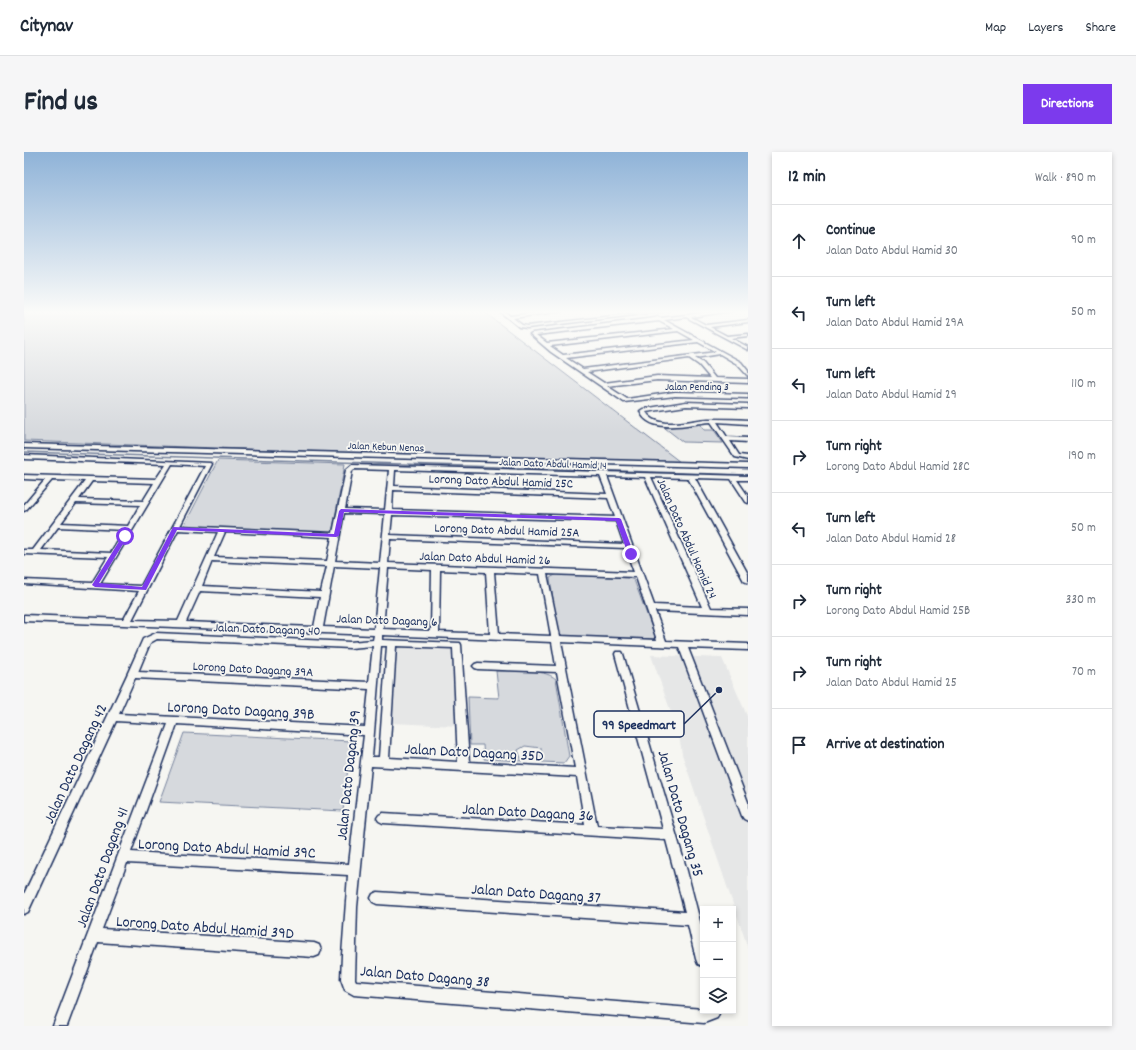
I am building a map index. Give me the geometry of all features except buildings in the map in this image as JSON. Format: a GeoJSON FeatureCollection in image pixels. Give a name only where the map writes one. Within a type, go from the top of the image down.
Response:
{"type":"FeatureCollection","features":[{"type":"Feature","properties":{"kind":"street"},"geometry":{"type":"LineString","coordinates":[[555,352],[602,385],[657,378],[748,381]]}},
{"type":"Feature","properties":{"kind":"street"},"geometry":{"type":"LineString","coordinates":[[562,357],[606,352]]}},
{"type":"Feature","properties":{"kind":"street"},"geometry":{"type":"LineString","coordinates":[[583,371],[720,353],[739,364],[748,374]]}},
{"type":"Feature","properties":{"kind":"street"},"geometry":{"type":"LineString","coordinates":[[690,357],[701,364],[714,380]]}},
{"type":"Feature","properties":{"kind":"street","name":"Jalan Pending 3"},"geometry":{"type":"LineString","coordinates":[[602,385],[623,400],[629,401],[675,394],[748,396]]}},
{"type":"Feature","properties":{"kind":"street"},"geometry":{"type":"LineString","coordinates":[[679,398],[686,404]]}},
{"type":"Feature","properties":{"kind":"street"},"geometry":{"type":"LineString","coordinates":[[631,405],[679,398],[748,400]]}},
{"type":"Feature","properties":{"kind":"street"},"geometry":{"type":"LineString","coordinates":[[748,406],[686,404],[643,411],[644,414],[658,424],[664,425],[702,421],[748,422]]}},
{"type":"Feature","properties":{"kind":"street"},"geometry":{"type":"LineString","coordinates":[[713,421],[738,457],[748,458]]}},
{"type":"Feature","properties":{"kind":"street"},"geometry":{"type":"LineString","coordinates":[[725,440],[748,440]]}},
{"type":"Feature","properties":{"kind":"street","name":"Jalan Kebun Nenas"},"geometry":{"type":"LineString","coordinates":[[24,446],[748,466]]}},
{"type":"Feature","properties":{"kind":"street"},"geometry":{"type":"LineString","coordinates":[[25,458],[37,446]]}},
{"type":"Feature","properties":{"kind":"street"},"geometry":{"type":"LineString","coordinates":[[25,458],[209,464],[127,621]]}},
{"type":"Feature","properties":{"kind":"street"},"geometry":{"type":"LineString","coordinates":[[95,585],[170,462]]}},
{"type":"Feature","properties":{"kind":"street","name":"Jalan Dato Abdul Hamid 14"},"geometry":{"type":"LineString","coordinates":[[341,511],[349,470],[357,467],[748,478]]}},
{"type":"Feature","properties":{"kind":"street","name":"Jalan Dato Dagang 39"},"geometry":{"type":"LineString","coordinates":[[351,911],[369,731],[392,468]]}},
{"type":"Feature","properties":{"kind":"street"},"geometry":{"type":"LineString","coordinates":[[603,474],[663,644]]}},
{"type":"Feature","properties":{"kind":"street","name":"Jalan Dato Abdul Hamid 24"},"geometry":{"type":"LineString","coordinates":[[647,475],[708,611]]}},
{"type":"Feature","properties":{"kind":"street"},"geometry":{"type":"LineString","coordinates":[[24,477],[158,481]]}},
{"type":"Feature","properties":{"kind":"street"},"geometry":{"type":"LineString","coordinates":[[691,477],[748,582]]}},
{"type":"Feature","properties":{"kind":"street"},"geometry":{"type":"LineString","coordinates":[[24,509],[50,478]]}},
{"type":"Feature","properties":{"kind":"street"},"geometry":{"type":"LineString","coordinates":[[733,478],[748,501]]}},
{"type":"Feature","properties":{"kind":"street"},"geometry":{"type":"LineString","coordinates":[[35,552],[75,501],[90,479]]}},
{"type":"Feature","properties":{"kind":"street","name":"Lorong Dato Abdul Hamid 25C"},"geometry":{"type":"LineString","coordinates":[[390,488],[610,496]]}},
{"type":"Feature","properties":{"kind":"street"},"geometry":{"type":"LineString","coordinates":[[75,501],[145,503]]}},
{"type":"Feature","properties":{"kind":"street"},"geometry":{"type":"LineString","coordinates":[[318,629],[341,511],[619,519]]}},
{"type":"Feature","properties":{"kind":"street"},"geometry":{"type":"LineString","coordinates":[[56,526],[130,528]]}},
{"type":"Feature","properties":{"kind":"street"},"geometry":{"type":"LineString","coordinates":[[175,528],[336,536]]}},
{"type":"Feature","properties":{"kind":"street"},"geometry":{"type":"LineString","coordinates":[[181,624],[222,530]]}},
{"type":"Feature","properties":{"kind":"street","name":"Lorong Dato Abdul Hamid 25A"},"geometry":{"type":"LineString","coordinates":[[386,537],[628,546]]}},
{"type":"Feature","properties":{"kind":"street"},"geometry":{"type":"LineString","coordinates":[[24,552],[114,555]]}},
{"type":"Feature","properties":{"kind":"street","name":"Jalan Dato Abdul Hamid 26"},"geometry":{"type":"LineString","coordinates":[[210,559],[638,575]]}},
{"type":"Feature","properties":{"kind":"street"},"geometry":{"type":"LineString","coordinates":[[435,634],[436,568]]}},
{"type":"Feature","properties":{"kind":"street"},"geometry":{"type":"LineString","coordinates":[[490,570],[495,637]]}},
{"type":"Feature","properties":{"kind":"street"},"geometry":{"type":"LineString","coordinates":[[542,572],[562,669],[592,831]]}},
{"type":"Feature","properties":{"kind":"street"},"geometry":{"type":"LineString","coordinates":[[24,582],[144,589]]}},
{"type":"Feature","properties":{"kind":"street"},"geometry":{"type":"LineString","coordinates":[[196,588],[325,595]]}},
{"type":"Feature","properties":{"kind":"street"},"geometry":{"type":"LineString","coordinates":[[650,608],[748,612]]}},
{"type":"Feature","properties":{"kind":"street","name":"Jalan Dato Dagang 6"},"geometry":{"type":"LineString","coordinates":[[24,618],[127,621],[748,648]]}},
{"type":"Feature","properties":{"kind":"street","name":"Jalan Dato Dagang 40"},"geometry":{"type":"LineString","coordinates":[[156,636],[350,645],[377,643],[457,645],[464,767]]}},
{"type":"Feature","properties":{"kind":"street","name":"Jalan Dato Dagang 42"},"geometry":{"type":"LineString","coordinates":[[24,908],[113,717],[146,641],[156,636]]}},
{"type":"Feature","properties":{"kind":"street"},"geometry":{"type":"LineString","coordinates":[[384,762],[392,643]]}},
{"type":"Feature","properties":{"kind":"street"},"geometry":{"type":"LineString","coordinates":[[683,645],[748,816]]}},
{"type":"Feature","properties":{"kind":"street","name":"Jalan Dato Dagang 35"},"geometry":{"type":"LineString","coordinates":[[619,654],[671,835],[700,948]]}},
{"type":"Feature","properties":{"kind":"street"},"geometry":{"type":"LineString","coordinates":[[478,666],[562,669]]}},
{"type":"Feature","properties":{"kind":"street","name":"Lorong Dato Dagang 39A"},"geometry":{"type":"LineString","coordinates":[[132,675],[372,686]]}},
{"type":"Feature","properties":{"kind":"street","name":"Lorong Dato Dagang 39B"},"geometry":{"type":"LineString","coordinates":[[113,717],[369,731]]}},
{"type":"Feature","properties":{"kind":"street","name":"Jalan Dato Dagang 41"},"geometry":{"type":"LineString","coordinates":[[60,1026],[174,720]]}},
{"type":"Feature","properties":{"kind":"street","name":"Jalan Dato Dagang 35D"},"geometry":{"type":"LineString","coordinates":[[366,761],[581,774]]}},
{"type":"Feature","properties":{"kind":"street","name":"Jalan Dato Dagang 36"},"geometry":{"type":"LineString","coordinates":[[382,818],[671,835]]}},
{"type":"Feature","properties":{"kind":"street","name":"Lorong Dato Abdul Hamid 39C"},"geometry":{"type":"LineString","coordinates":[[123,857],[354,870]]}},
{"type":"Feature","properties":{"kind":"street","name":"Jalan Dato Dagang 37"},"geometry":{"type":"LineString","coordinates":[[377,898],[692,919]]}},
{"type":"Feature","properties":{"kind":"street","name":"Jalan Dato Dagang 38"},"geometry":{"type":"LineString","coordinates":[[351,911],[348,939],[348,979],[350,985],[354,988],[704,1016],[709,1014]]}},
{"type":"Feature","properties":{"kind":"street","name":"Lorong Dato Abdul Hamid 39D"},"geometry":{"type":"LineString","coordinates":[[94,935],[314,950]]}},
{"type":"Feature","properties":{"kind":"shaded area"},"geometry":{"type":"Polygon","coordinates":[[[24,352],[536,352],[684,465],[24,441],[24,352]]]}},
{"type":"Feature","properties":{"kind":"shaded area"},"geometry":{"type":"Polygon","coordinates":[[[700,423],[704,430],[714,430],[723,443],[683,442],[665,428],[700,423]]]}},
{"type":"Feature","properties":{"kind":"shaded area"},"geometry":{"type":"Polygon","coordinates":[[[218,460],[345,464],[332,533],[184,526],[218,460]]]}},
{"type":"Feature","properties":{"kind":"shaded area"},"geometry":{"type":"Polygon","coordinates":[[[557,574],[629,578],[634,580],[656,639],[565,636],[558,633],[550,578],[557,574]]]}},
{"type":"Feature","properties":{"kind":"shaded area"},"geometry":{"type":"Polygon","coordinates":[[[395,645],[455,647],[459,726],[390,723],[395,645]]]}},
{"type":"Feature","properties":{"kind":"shaded area"},"geometry":{"type":"Polygon","coordinates":[[[651,655],[722,658],[748,718],[748,948],[736,913],[736,906],[734,906],[682,754],[679,735],[651,655]]]}},
{"type":"Feature","properties":{"kind":"shaded area"},"geometry":{"type":"Polygon","coordinates":[[[496,671],[536,672],[550,675],[556,679],[569,756],[564,763],[542,762],[541,748],[525,746],[518,750],[522,761],[484,759],[483,745],[470,745],[468,697],[499,698],[496,671]]]}},
{"type":"Feature","properties":{"kind":"shaded area"},"geometry":{"type":"Polygon","coordinates":[[[184,733],[351,741],[343,811],[159,802],[184,733]]]}},
{"type":"Feature","properties":{"kind":"waterway"},"geometry":{"type":"LineString","coordinates":[[24,452],[748,475]]}},
{"type":"Feature","properties":{"kind":"place","name":"99 Speedmart"},"geometry":{"type":"Point","coordinates":[719,690]}},
{"type":"Feature","properties":{"kind":"route"},"geometry":{"type":"LineString","coordinates":[[125,536],[95,585],[144,589],[175,528],[336,536],[341,511],[619,519],[631,554]]}}]}
